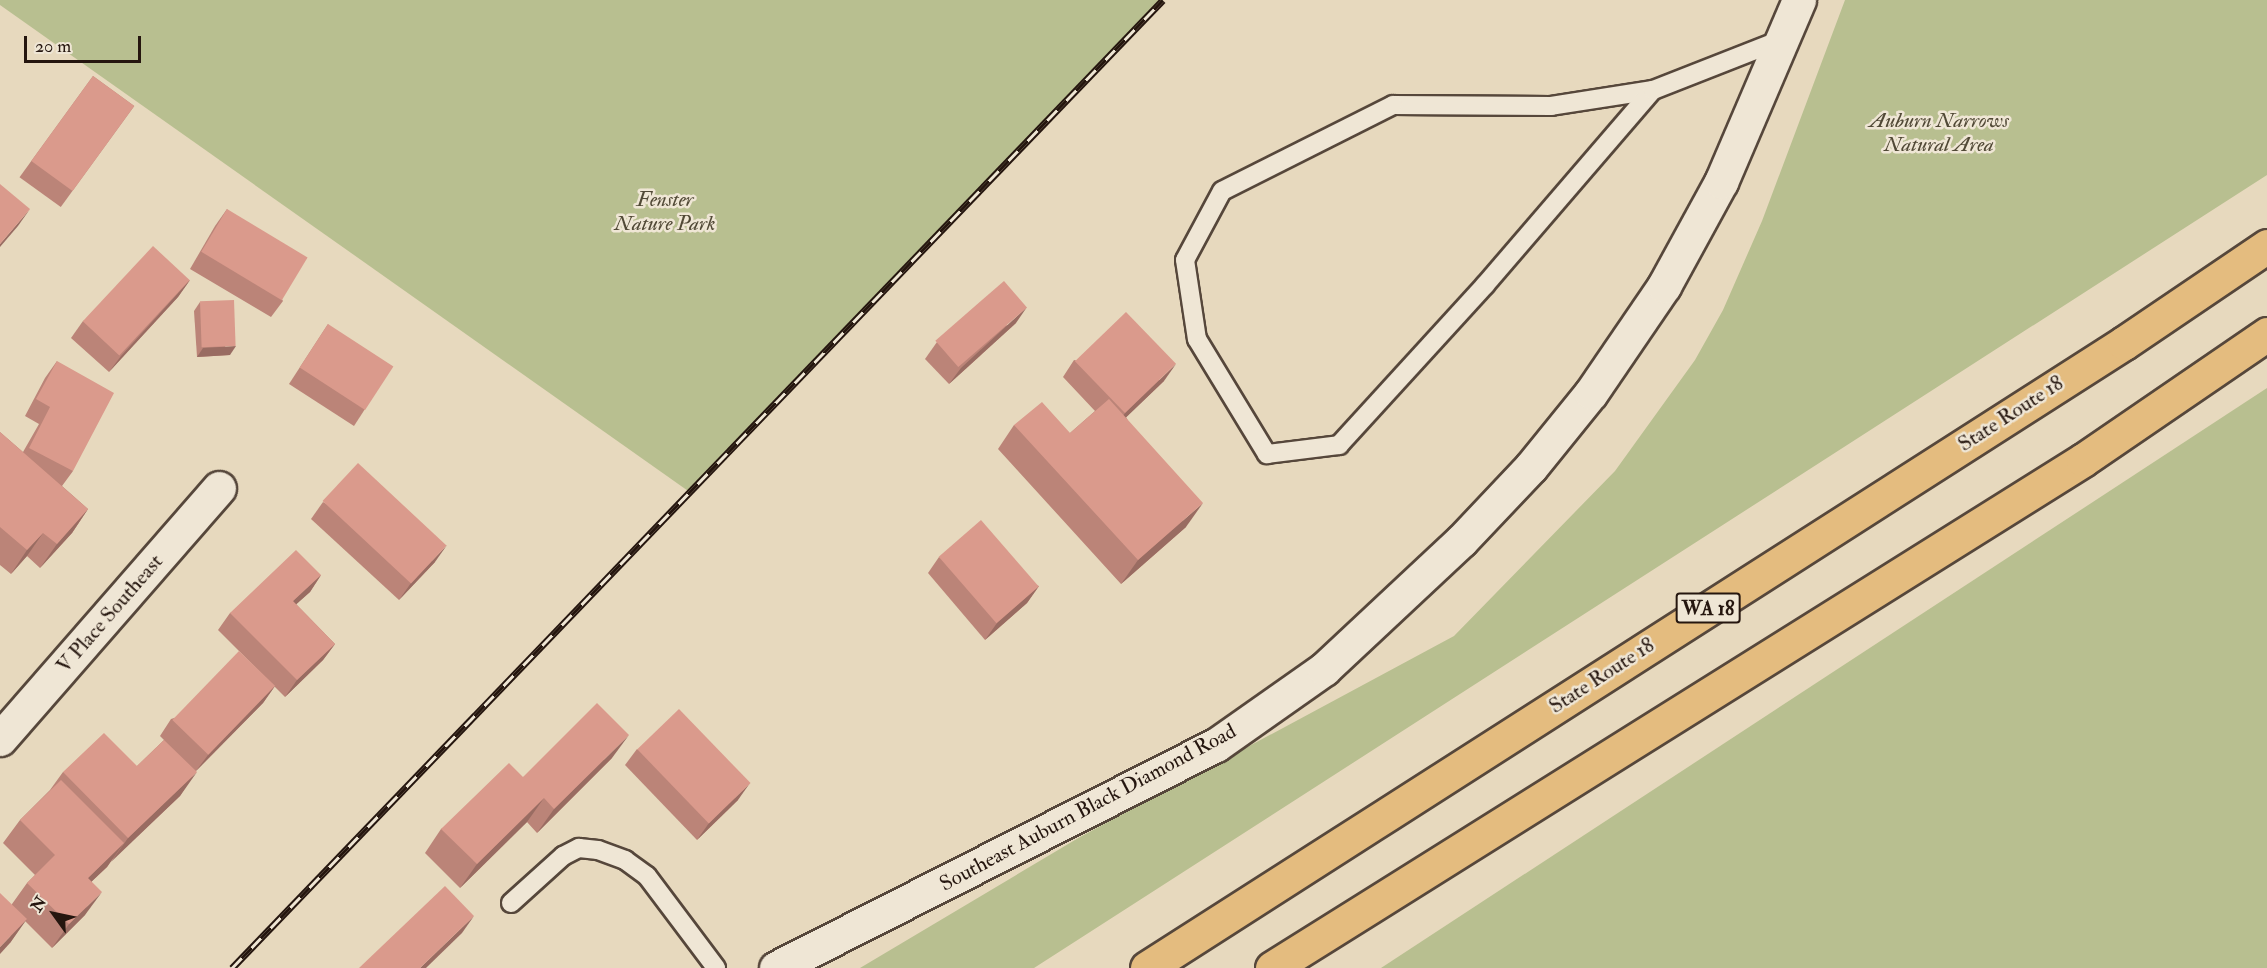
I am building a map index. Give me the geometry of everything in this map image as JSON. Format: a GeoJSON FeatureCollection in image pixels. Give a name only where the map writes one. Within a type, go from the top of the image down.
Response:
{"type":"FeatureCollection","features":[{"type":"Feature","properties":{"kind":"highway","name":"State Route 18"},"geometry":{"type":"LineString","coordinates":[[1147,968],[2124,342],[2267,246]]}},
{"type":"Feature","properties":{"kind":"highway"},"geometry":{"type":"LineString","coordinates":[[1272,968],[2083,460],[2267,334]]}},
{"type":"Feature","properties":{"kind":"main road","name":"Southeast Auburn Black Diamond Road"},"geometry":{"type":"LineString","coordinates":[[776,968],[1193,758],[1324,669],[1461,541],[1531,467],[1591,393],[1664,286],[1721,182],[1799,0]]}},
{"type":"Feature","properties":{"kind":"main road","name":"V Place Southeast"},"geometry":{"type":"LineString","coordinates":[[0,739],[219,488]]}},
{"type":"Feature","properties":{"kind":"lane"},"geometry":{"type":"LineString","coordinates":[[1653,90],[1485,285],[1339,445],[1267,454],[1197,339],[1185,260],[1222,191],[1393,105],[1551,106],[1653,90],[1783,39]]}},
{"type":"Feature","properties":{"kind":"lane"},"geometry":{"type":"LineString","coordinates":[[511,903],[563,856],[579,848],[598,850],[625,860],[647,876],[716,968]]}},
{"type":"Feature","properties":{"kind":"green space","name":"Fenster Nature Park"},"geometry":{"type":"Polygon","coordinates":[[[0,0],[1163,0],[691,493],[0,5],[0,0]]]}},
{"type":"Feature","properties":{"kind":"green space","name":"Auburn Narrows Natural Area"},"geometry":{"type":"Polygon","coordinates":[[[1845,0],[2267,0],[2267,175],[1034,968],[860,968],[1080,837],[1454,636],[1615,471],[1695,360],[1723,310],[1762,221],[1845,0]]]}},
{"type":"Feature","properties":{"kind":"green space"},"geometry":{"type":"Polygon","coordinates":[[[2267,388],[2267,968],[1381,968],[2267,388]]]}},
{"type":"Feature","properties":{"kind":"building"},"geometry":{"type":"Polygon","coordinates":[[[93,76],[134,106],[73,191],[31,161],[93,76]]]}},
{"type":"Feature","properties":{"kind":"building"},"geometry":{"type":"Polygon","coordinates":[[[0,184],[30,209],[0,244],[0,184]]]}},
{"type":"Feature","properties":{"kind":"building"},"geometry":{"type":"Polygon","coordinates":[[[227,209],[308,257],[282,300],[201,252],[227,209]]]}},
{"type":"Feature","properties":{"kind":"building"},"geometry":{"type":"Polygon","coordinates":[[[153,246],[190,280],[119,355],[83,321],[153,246]]]}},
{"type":"Feature","properties":{"kind":"building"},"geometry":{"type":"Polygon","coordinates":[[[1004,281],[1027,307],[958,367],[935,341],[1004,281]]]}},
{"type":"Feature","properties":{"kind":"building"},"geometry":{"type":"Polygon","coordinates":[[[234,300],[236,346],[202,347],[200,301],[234,300]]]}},
{"type":"Feature","properties":{"kind":"building"},"geometry":{"type":"Polygon","coordinates":[[[1126,312],[1176,364],[1125,413],[1075,361],[1126,312]]]}},
{"type":"Feature","properties":{"kind":"building"},"geometry":{"type":"Polygon","coordinates":[[[328,324],[393,366],[365,410],[300,368],[328,324]]]}},
{"type":"Feature","properties":{"kind":"building"},"geometry":{"type":"Polygon","coordinates":[[[57,361],[114,393],[73,471],[29,448],[50,407],[36,399],[57,361]]]}},
{"type":"Feature","properties":{"kind":"building"},"geometry":{"type":"Polygon","coordinates":[[[1109,399],[1203,503],[1138,560],[1014,425],[1042,402],[1070,433],[1109,399]]]}},
{"type":"Feature","properties":{"kind":"building"},"geometry":{"type":"Polygon","coordinates":[[[0,432],[88,509],[57,544],[43,533],[27,550],[0,527],[0,432]]]}},
{"type":"Feature","properties":{"kind":"building"},"geometry":{"type":"Polygon","coordinates":[[[358,463],[446,546],[411,584],[323,501],[358,463]]]}},
{"type":"Feature","properties":{"kind":"building"},"geometry":{"type":"Polygon","coordinates":[[[981,520],[1039,586],[996,623],[939,557],[981,520]]]}},
{"type":"Feature","properties":{"kind":"building"},"geometry":{"type":"Polygon","coordinates":[[[296,550],[321,575],[293,601],[335,644],[297,680],[230,613],[296,550]]]}},
{"type":"Feature","properties":{"kind":"building"},"geometry":{"type":"Polygon","coordinates":[[[239,651],[275,686],[208,755],[172,720],[239,651]]]}},
{"type":"Feature","properties":{"kind":"building"},"geometry":{"type":"Polygon","coordinates":[[[597,703],[629,735],[554,809],[544,798],[477,864],[441,829],[509,763],[523,777],[597,703]]]}},
{"type":"Feature","properties":{"kind":"building"},"geometry":{"type":"Polygon","coordinates":[[[679,709],[751,783],[709,823],[637,749],[679,709]]]}},
{"type":"Feature","properties":{"kind":"building"},"geometry":{"type":"Polygon","coordinates":[[[104,733],[137,766],[164,740],[197,772],[128,838],[63,772],[104,733]]]}},
{"type":"Feature","properties":{"kind":"building"},"geometry":{"type":"Polygon","coordinates":[[[61,780],[124,843],[88,878],[102,892],[69,924],[27,883],[55,855],[20,820],[61,780]]]}},
{"type":"Feature","properties":{"kind":"building"},"geometry":{"type":"Polygon","coordinates":[[[445,886],[474,916],[420,968],[359,968],[445,886]]]}},
{"type":"Feature","properties":{"kind":"building"},"geometry":{"type":"Polygon","coordinates":[[[0,893],[27,919],[0,947],[0,893]]]}},
{"type":"Feature","properties":{"kind":"railway"},"geometry":{"type":"LineString","coordinates":[[232,968],[1163,0]]}}]}
